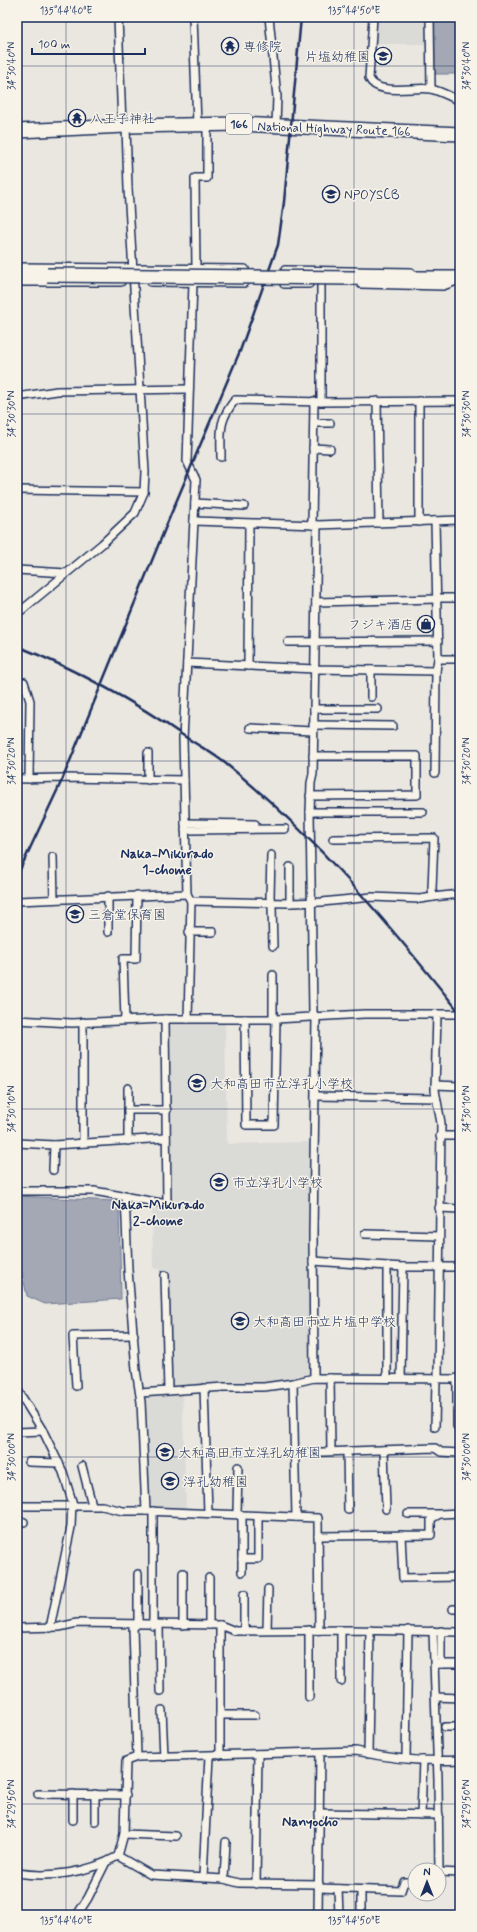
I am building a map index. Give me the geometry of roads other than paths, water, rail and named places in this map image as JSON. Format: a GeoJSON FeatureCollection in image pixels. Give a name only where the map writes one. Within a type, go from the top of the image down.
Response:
{"type":"FeatureCollection","features":[{"type":"Feature","properties":{"kind":"highway","name":"National Highway Route 166"},"geometry":{"type":"LineString","coordinates":[[17,131],[202,124],[276,125],[460,134]]}},
{"type":"Feature","properties":{"kind":"highway"},"geometry":{"type":"LineString","coordinates":[[17,275],[460,278]]}},
{"type":"Feature","properties":{"kind":"street"},"geometry":{"type":"LineString","coordinates":[[17,614],[118,531],[135,513],[144,492],[145,472],[141,391],[118,17]]}},
{"type":"Feature","properties":{"kind":"street"},"geometry":{"type":"LineString","coordinates":[[193,17],[207,178],[195,178],[196,269]]}},
{"type":"Feature","properties":{"kind":"street"},"geometry":{"type":"LineString","coordinates":[[269,17],[277,97],[276,125]]}},
{"type":"Feature","properties":{"kind":"street"},"geometry":{"type":"LineString","coordinates":[[373,17],[369,78],[371,83],[379,87],[395,90],[431,89],[460,101]]}},
{"type":"Feature","properties":{"kind":"street"},"geometry":{"type":"LineString","coordinates":[[430,17],[431,89]]}},
{"type":"Feature","properties":{"kind":"street"},"geometry":{"type":"LineString","coordinates":[[17,267],[245,269],[244,283],[17,282]]}},
{"type":"Feature","properties":{"kind":"street"},"geometry":{"type":"LineString","coordinates":[[285,270],[443,272],[460,278],[443,286],[284,284],[285,270]]}},
{"type":"Feature","properties":{"kind":"street"},"geometry":{"type":"LineString","coordinates":[[188,1019],[189,932],[191,901],[187,894],[183,739],[196,480],[187,462],[193,283]]}},
{"type":"Feature","properties":{"kind":"street"},"geometry":{"type":"LineString","coordinates":[[314,1378],[313,1262],[316,1017],[313,1013],[310,796],[314,756],[313,728],[316,602],[314,423],[318,401],[320,284]]}},
{"type":"Feature","properties":{"kind":"street"},"geometry":{"type":"LineString","coordinates":[[17,397],[57,391],[141,391],[189,389]]}},
{"type":"Feature","properties":{"kind":"street"},"geometry":{"type":"LineString","coordinates":[[221,457],[221,425],[227,410],[235,400],[460,401]]}},
{"type":"Feature","properties":{"kind":"street"},"geometry":{"type":"LineString","coordinates":[[377,401],[379,523]]}},
{"type":"Feature","properties":{"kind":"street"},"geometry":{"type":"LineString","coordinates":[[419,401],[419,522]]}},
{"type":"Feature","properties":{"kind":"street"},"geometry":{"type":"LineString","coordinates":[[314,423],[330,423]]}},
{"type":"Feature","properties":{"kind":"street"},"geometry":{"type":"LineString","coordinates":[[314,448],[330,449]]}},
{"type":"Feature","properties":{"kind":"street"},"geometry":{"type":"LineString","coordinates":[[17,490],[144,492]]}},
{"type":"Feature","properties":{"kind":"street"},"geometry":{"type":"LineString","coordinates":[[195,503],[244,506]]}},
{"type":"Feature","properties":{"kind":"street"},"geometry":{"type":"LineString","coordinates":[[194,521],[314,525],[460,520]]}},
{"type":"Feature","properties":{"kind":"street"},"geometry":{"type":"LineString","coordinates":[[435,521],[438,641],[436,671],[435,773]]}},
{"type":"Feature","properties":{"kind":"street"},"geometry":{"type":"LineString","coordinates":[[248,524],[248,666]]}},
{"type":"Feature","properties":{"kind":"street"},"geometry":{"type":"LineString","coordinates":[[17,570],[66,573]]}},
{"type":"Feature","properties":{"kind":"street"},"geometry":{"type":"LineString","coordinates":[[316,602],[460,598]]}},
{"type":"Feature","properties":{"kind":"street"},"geometry":{"type":"LineString","coordinates":[[288,642],[438,641]]}},
{"type":"Feature","properties":{"kind":"street"},"geometry":{"type":"LineString","coordinates":[[438,659],[460,659]]}},
{"type":"Feature","properties":{"kind":"street"},"geometry":{"type":"LineString","coordinates":[[187,663],[314,669],[436,671]]}},
{"type":"Feature","properties":{"kind":"street"},"geometry":{"type":"LineString","coordinates":[[371,670],[371,698]]}},
{"type":"Feature","properties":{"kind":"street"},"geometry":{"type":"LineString","coordinates":[[17,682],[24,682],[30,701],[29,779]]}},
{"type":"Feature","properties":{"kind":"street"},"geometry":{"type":"LineString","coordinates":[[314,709],[378,709]]}},
{"type":"Feature","properties":{"kind":"street"},"geometry":{"type":"LineString","coordinates":[[250,728],[393,726]]}},
{"type":"Feature","properties":{"kind":"street"},"geometry":{"type":"LineString","coordinates":[[148,753],[148,780]]}},
{"type":"Feature","properties":{"kind":"street"},"geometry":{"type":"LineString","coordinates":[[310,796],[417,795],[417,756],[314,756]]}},
{"type":"Feature","properties":{"kind":"street"},"geometry":{"type":"LineString","coordinates":[[17,779],[184,780]]}},
{"type":"Feature","properties":{"kind":"street"},"geometry":{"type":"LineString","coordinates":[[310,812],[423,812]]}},
{"type":"Feature","properties":{"kind":"street"},"geometry":{"type":"LineString","coordinates":[[185,827],[255,824]]}},
{"type":"Feature","properties":{"kind":"street"},"geometry":{"type":"LineString","coordinates":[[185,827],[285,829]]}},
{"type":"Feature","properties":{"kind":"street"},"geometry":{"type":"LineString","coordinates":[[333,839],[434,838],[433,897]]}},
{"type":"Feature","properties":{"kind":"street"},"geometry":{"type":"LineString","coordinates":[[271,855],[270,897],[272,902],[273,946]]}},
{"type":"Feature","properties":{"kind":"street"},"geometry":{"type":"LineString","coordinates":[[53,857],[54,899]]}},
{"type":"Feature","properties":{"kind":"street"},"geometry":{"type":"LineString","coordinates":[[290,867],[290,903]]}},
{"type":"Feature","properties":{"kind":"street"},"geometry":{"type":"LineString","coordinates":[[17,901],[108,896],[187,894]]}},
{"type":"Feature","properties":{"kind":"street"},"geometry":{"type":"LineString","coordinates":[[191,901],[290,903],[372,897],[420,899],[460,894]]}},
{"type":"Feature","properties":{"kind":"street"},"geometry":{"type":"LineString","coordinates":[[125,1020],[123,959],[136,959],[137,895]]}},
{"type":"Feature","properties":{"kind":"street"},"geometry":{"type":"LineString","coordinates":[[108,896],[108,932]]}},
{"type":"Feature","properties":{"kind":"street"},"geometry":{"type":"LineString","coordinates":[[189,932],[213,932]]}},
{"type":"Feature","properties":{"kind":"street"},"geometry":{"type":"LineString","coordinates":[[245,1019],[246,1125],[274,1125],[273,975]]}},
{"type":"Feature","properties":{"kind":"street"},"geometry":{"type":"LineString","coordinates":[[17,1020],[83,1022],[165,1019],[274,1019],[364,1014],[460,1014]]}},
{"type":"Feature","properties":{"kind":"street"},"geometry":{"type":"LineString","coordinates":[[435,1427],[436,1380],[438,1378],[438,1267],[441,1123],[435,1085],[437,1014]]}},
{"type":"Feature","properties":{"kind":"street"},"geometry":{"type":"LineString","coordinates":[[17,1191],[94,1191],[125,1195],[167,1204],[165,1019]]}},
{"type":"Feature","properties":{"kind":"street"},"geometry":{"type":"LineString","coordinates":[[83,1022],[83,1144]]}},
{"type":"Feature","properties":{"kind":"street"},"geometry":{"type":"LineString","coordinates":[[435,1085],[460,1086]]}},
{"type":"Feature","properties":{"kind":"street"},"geometry":{"type":"LineString","coordinates":[[128,1088],[128,1141]]}},
{"type":"Feature","properties":{"kind":"street"},"geometry":{"type":"LineString","coordinates":[[316,1096],[436,1098]]}},
{"type":"Feature","properties":{"kind":"street"},"geometry":{"type":"LineString","coordinates":[[128,1110],[167,1110]]}},
{"type":"Feature","properties":{"kind":"street"},"geometry":{"type":"LineString","coordinates":[[440,1136],[460,1136]]}},
{"type":"Feature","properties":{"kind":"street"},"geometry":{"type":"LineString","coordinates":[[17,1143],[54,1145],[166,1138]]}},
{"type":"Feature","properties":{"kind":"street"},"geometry":{"type":"LineString","coordinates":[[53,1170],[54,1145]]}},
{"type":"Feature","properties":{"kind":"street"},"geometry":{"type":"LineString","coordinates":[[125,1195],[128,1270],[136,1370],[140,1393],[149,1511],[160,1691]]}},
{"type":"Feature","properties":{"kind":"street"},"geometry":{"type":"LineString","coordinates":[[439,1208],[460,1209]]}},
{"type":"Feature","properties":{"kind":"street"},"geometry":{"type":"LineString","coordinates":[[365,1234],[439,1236]]}},
{"type":"Feature","properties":{"kind":"street"},"geometry":{"type":"LineString","coordinates":[[313,1262],[403,1267],[460,1267]]}},
{"type":"Feature","properties":{"kind":"street"},"geometry":{"type":"LineString","coordinates":[[386,1378],[387,1266]]}},
{"type":"Feature","properties":{"kind":"street"},"geometry":{"type":"LineString","coordinates":[[401,1378],[403,1267]]}},
{"type":"Feature","properties":{"kind":"street"},"geometry":{"type":"LineString","coordinates":[[165,1275],[168,1391]]}},
{"type":"Feature","properties":{"kind":"street"},"geometry":{"type":"LineString","coordinates":[[76,1386],[74,1336],[134,1335]]}},
{"type":"Feature","properties":{"kind":"street"},"geometry":{"type":"LineString","coordinates":[[140,1393],[204,1388],[264,1387],[293,1383],[314,1378],[459,1378],[457,1426]]}},
{"type":"Feature","properties":{"kind":"street"},"geometry":{"type":"LineString","coordinates":[[330,1378],[331,1451]]}},
{"type":"Feature","properties":{"kind":"street"},"geometry":{"type":"LineString","coordinates":[[293,1383],[296,1517]]}},
{"type":"Feature","properties":{"kind":"street"},"geometry":{"type":"LineString","coordinates":[[204,1388],[208,1513]]}},
{"type":"Feature","properties":{"kind":"street"},"geometry":{"type":"LineString","coordinates":[[17,1389],[43,1431],[59,1462],[66,1479],[72,1501],[71,1527],[50,1628]]}},
{"type":"Feature","properties":{"kind":"street"},"geometry":{"type":"LineString","coordinates":[[17,1432],[43,1431]]}},
{"type":"Feature","properties":{"kind":"street"},"geometry":{"type":"LineString","coordinates":[[295,1453],[435,1448],[441,1452],[460,1453]]}},
{"type":"Feature","properties":{"kind":"street"},"geometry":{"type":"LineString","coordinates":[[384,1450],[386,1509]]}},
{"type":"Feature","properties":{"kind":"street"},"geometry":{"type":"LineString","coordinates":[[348,1451],[348,1510]]}},
{"type":"Feature","properties":{"kind":"street"},"geometry":{"type":"LineString","coordinates":[[29,1462],[59,1462]]}},
{"type":"Feature","properties":{"kind":"street"},"geometry":{"type":"LineString","coordinates":[[82,1466],[92,1505]]}},
{"type":"Feature","properties":{"kind":"street"},"geometry":{"type":"LineString","coordinates":[[238,1467],[237,1513],[242,1518],[242,1572]]}},
{"type":"Feature","properties":{"kind":"street"},"geometry":{"type":"LineString","coordinates":[[17,1506],[92,1505],[123,1511],[318,1518],[319,1630]]}},
{"type":"Feature","properties":{"kind":"street"},"geometry":{"type":"LineString","coordinates":[[408,1514],[460,1513]]}},
{"type":"Feature","properties":{"kind":"street"},"geometry":{"type":"LineString","coordinates":[[318,1536],[431,1535],[431,1519],[440,1514]]}},
{"type":"Feature","properties":{"kind":"street"},"geometry":{"type":"LineString","coordinates":[[242,1558],[258,1559],[258,1516]]}},
{"type":"Feature","properties":{"kind":"street"},"geometry":{"type":"LineString","coordinates":[[401,1536],[403,1578],[460,1577]]}},
{"type":"Feature","properties":{"kind":"street"},"geometry":{"type":"LineString","coordinates":[[183,1625],[184,1573]]}},
{"type":"Feature","properties":{"kind":"street"},"geometry":{"type":"LineString","coordinates":[[137,1757],[133,1628],[138,1623],[138,1574]]}},
{"type":"Feature","properties":{"kind":"street"},"geometry":{"type":"LineString","coordinates":[[209,1578],[209,1625]]}},
{"type":"Feature","properties":{"kind":"street"},"geometry":{"type":"LineString","coordinates":[[267,1630],[268,1589]]}},
{"type":"Feature","properties":{"kind":"street"},"geometry":{"type":"LineString","coordinates":[[244,1594],[244,1631]]}},
{"type":"Feature","properties":{"kind":"street"},"geometry":{"type":"LineString","coordinates":[[17,1628],[50,1628],[77,1623],[156,1626],[209,1625],[220,1626],[235,1631],[408,1630],[460,1632]]}},
{"type":"Feature","properties":{"kind":"street"},"geometry":{"type":"LineString","coordinates":[[220,1626],[220,1755]]}},
{"type":"Feature","properties":{"kind":"street"},"geometry":{"type":"LineString","coordinates":[[309,1630],[309,1697]]}},
{"type":"Feature","properties":{"kind":"street"},"geometry":{"type":"LineString","coordinates":[[341,1630],[341,1681]]}},
{"type":"Feature","properties":{"kind":"street"},"geometry":{"type":"LineString","coordinates":[[368,1754],[370,1630]]}},
{"type":"Feature","properties":{"kind":"street"},"geometry":{"type":"LineString","coordinates":[[406,1758],[408,1630]]}},
{"type":"Feature","properties":{"kind":"street"},"geometry":{"type":"LineString","coordinates":[[433,1631],[438,1664]]}},
{"type":"Feature","properties":{"kind":"street"},"geometry":{"type":"LineString","coordinates":[[439,1862],[435,1697],[441,1631]]}},
{"type":"Feature","properties":{"kind":"street"},"geometry":{"type":"LineString","coordinates":[[438,1664],[460,1664]]}},
{"type":"Feature","properties":{"kind":"street"},"geometry":{"type":"LineString","coordinates":[[435,1697],[460,1698]]}},
{"type":"Feature","properties":{"kind":"street"},"geometry":{"type":"LineString","coordinates":[[162,1710],[164,1757]]}},
{"type":"Feature","properties":{"kind":"street"},"geometry":{"type":"LineString","coordinates":[[220,1715],[255,1715]]}},
{"type":"Feature","properties":{"kind":"street"},"geometry":{"type":"LineString","coordinates":[[446,1727],[460,1727]]}},
{"type":"Feature","properties":{"kind":"street"},"geometry":{"type":"LineString","coordinates":[[17,1873],[60,1875],[105,1864],[118,1856],[124,1834],[126,1761],[137,1757],[356,1752],[423,1760],[460,1760]]}},
{"type":"Feature","properties":{"kind":"street"},"geometry":{"type":"LineString","coordinates":[[318,1915],[320,1753]]}},
{"type":"Feature","properties":{"kind":"street"},"geometry":{"type":"LineString","coordinates":[[256,1884],[258,1754]]}},
{"type":"Feature","properties":{"kind":"street"},"geometry":{"type":"LineString","coordinates":[[203,1877],[209,1756]]}},
{"type":"Feature","properties":{"kind":"street"},"geometry":{"type":"LineString","coordinates":[[421,1815],[423,1760]]}},
{"type":"Feature","properties":{"kind":"street"},"geometry":{"type":"LineString","coordinates":[[38,1794],[126,1795]]}},
{"type":"Feature","properties":{"kind":"street"},"geometry":{"type":"LineString","coordinates":[[73,1794],[73,1820]]}},
{"type":"Feature","properties":{"kind":"street"},"geometry":{"type":"LineString","coordinates":[[95,1794],[95,1820]]}},
{"type":"Feature","properties":{"kind":"street"},"geometry":{"type":"LineString","coordinates":[[319,1813],[438,1815]]}},
{"type":"Feature","properties":{"kind":"street"},"geometry":{"type":"LineString","coordinates":[[124,1834],[176,1836]]}},
{"type":"Feature","properties":{"kind":"street"},"geometry":{"type":"LineString","coordinates":[[224,1879],[226,1842]]}},
{"type":"Feature","properties":{"kind":"street"},"geometry":{"type":"LineString","coordinates":[[118,1856],[151,1875],[203,1877],[224,1879],[239,1883],[400,1891],[404,1882],[407,1882]]}},
{"type":"Feature","properties":{"kind":"street"},"geometry":{"type":"LineString","coordinates":[[77,1915],[88,1898],[105,1864]]}},
{"type":"Feature","properties":{"kind":"street"},"geometry":{"type":"LineString","coordinates":[[447,1873],[460,1873]]}},
{"type":"Feature","properties":{"kind":"street"},"geometry":{"type":"LineString","coordinates":[[338,1889],[339,1915]]}},
{"type":"Feature","properties":{"kind":"street"},"geometry":{"type":"LineString","coordinates":[[361,1890],[361,1915]]}},
{"type":"Feature","properties":{"kind":"railway"},"geometry":{"type":"LineString","coordinates":[[17,876],[63,778],[171,514],[240,351],[278,245],[284,202],[301,17]]}},
{"type":"Feature","properties":{"kind":"railway"},"geometry":{"type":"LineString","coordinates":[[17,646],[61,665],[105,687],[147,711],[225,763],[290,820],[320,850],[378,913],[460,1013]]}},
{"type":"Feature","properties":{"kind":"place","name":"専修院"},"geometry":{"type":"Point","coordinates":[230,46]}},
{"type":"Feature","properties":{"kind":"place","name":"片塩幼稚園"},"geometry":{"type":"Point","coordinates":[383,56]}},
{"type":"Feature","properties":{"kind":"place","name":"八王子神社"},"geometry":{"type":"Point","coordinates":[77,118]}},
{"type":"Feature","properties":{"kind":"place","name":"NPOYSCB"},"geometry":{"type":"Point","coordinates":[331,194]}},
{"type":"Feature","properties":{"kind":"place","name":"フジキ酒店"},"geometry":{"type":"Point","coordinates":[426,624]}},
{"type":"Feature","properties":{"kind":"place","name":"三倉堂保育園"},"geometry":{"type":"Point","coordinates":[75,914]}},
{"type":"Feature","properties":{"kind":"place","name":"大和高田市立浮孔小学校"},"geometry":{"type":"Point","coordinates":[197,1083]}},
{"type":"Feature","properties":{"kind":"place","name":"市立浮孔小学校"},"geometry":{"type":"Point","coordinates":[219,1182]}},
{"type":"Feature","properties":{"kind":"place","name":"大和高田市立片塩中学校"},"geometry":{"type":"Point","coordinates":[240,1321]}},
{"type":"Feature","properties":{"kind":"place","name":"大和高田市立浮孔幼稚園"},"geometry":{"type":"Point","coordinates":[165,1452]}},
{"type":"Feature","properties":{"kind":"place","name":"浮孔幼稚園"},"geometry":{"type":"Point","coordinates":[170,1481]}},
{"type":"Feature","properties":{"kind":"district","name":"Naka-Mikurado 1-chome"},"geometry":{"type":"Point","coordinates":[167,862]}},
{"type":"Feature","properties":{"kind":"district","name":"Naka-Mikurado 2-chome"},"geometry":{"type":"Point","coordinates":[158,1212]}},
{"type":"Feature","properties":{"kind":"district","name":"Nanyocho"},"geometry":{"type":"Point","coordinates":[310,1821]}}]}
